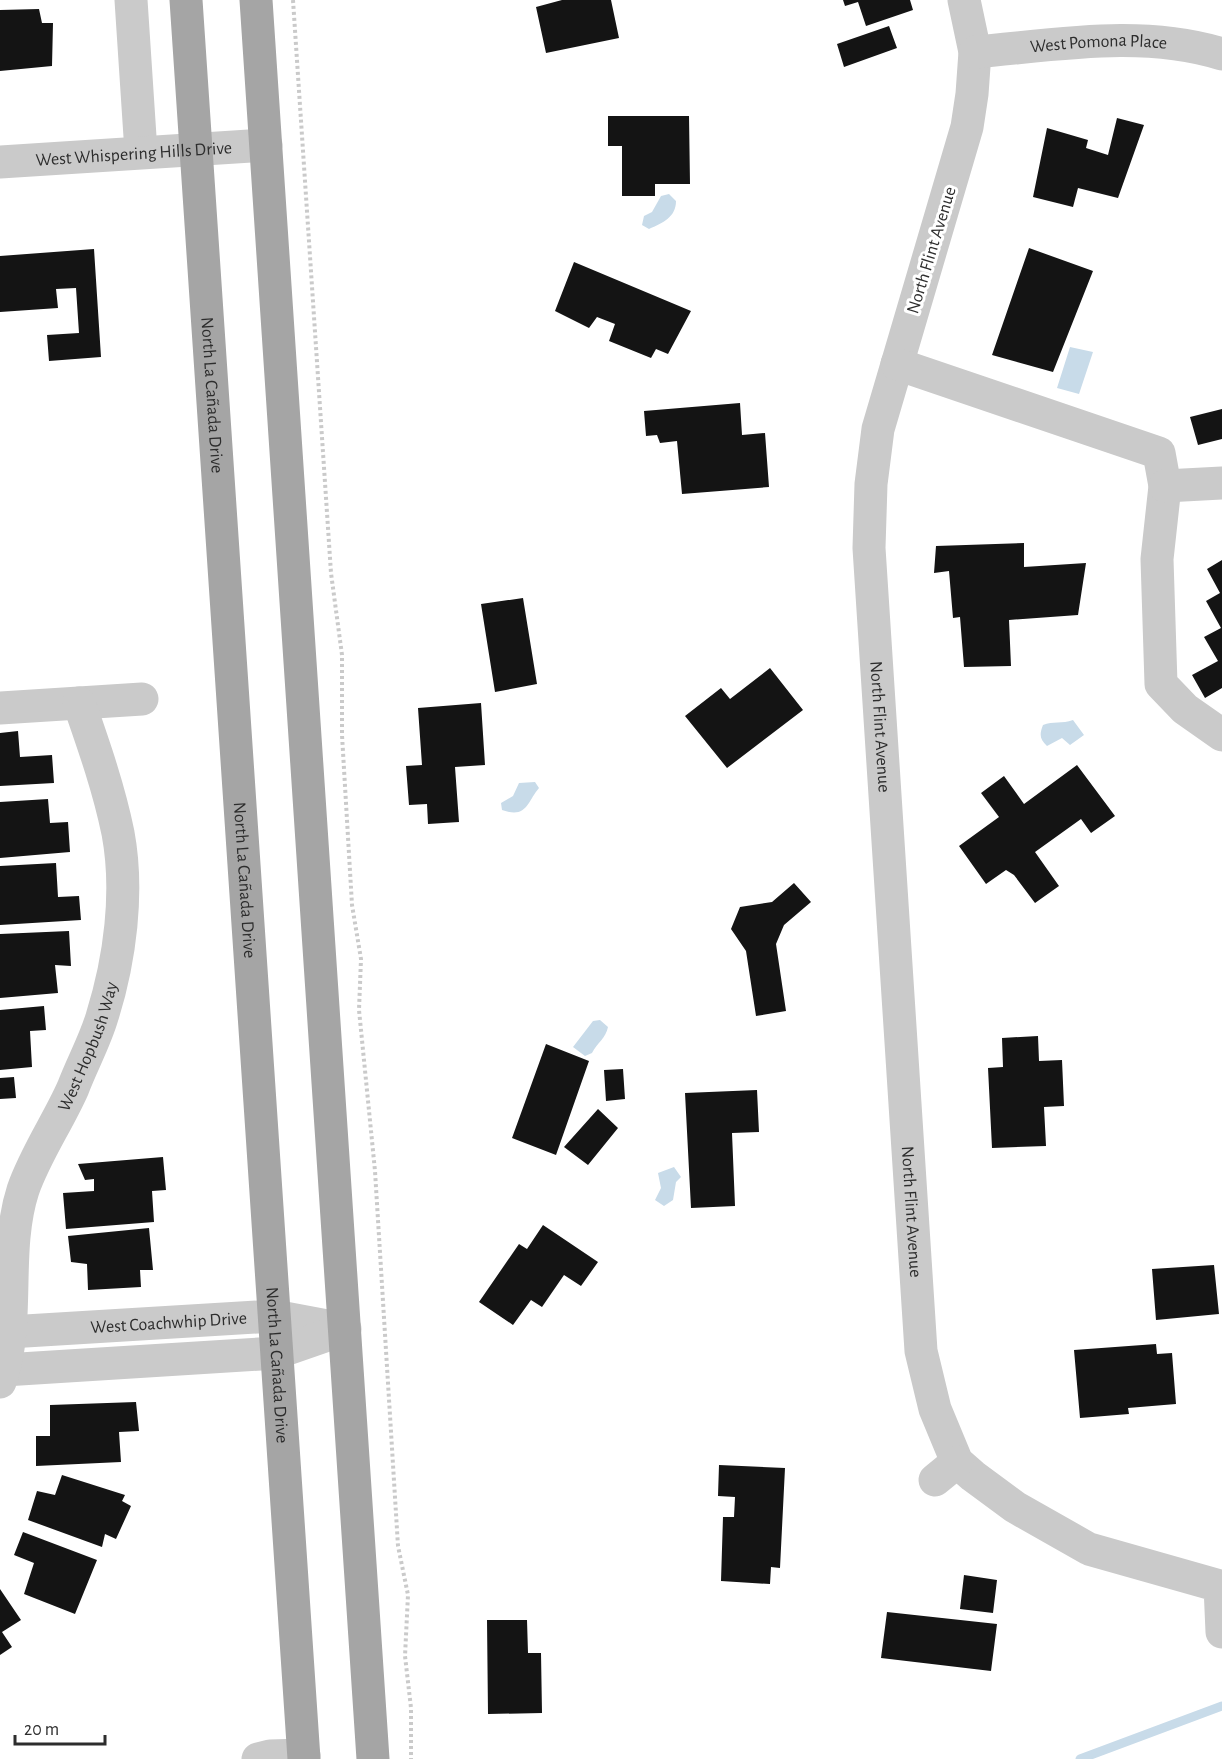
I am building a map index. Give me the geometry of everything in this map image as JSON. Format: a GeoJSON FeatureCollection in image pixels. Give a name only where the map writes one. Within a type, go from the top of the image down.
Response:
{"type":"FeatureCollection","features":[{"type":"Feature","properties":{"kind":"main road","name":"North La Cañada Drive"},"geometry":{"type":"LineString","coordinates":[[186,0],[304,1757]]}},
{"type":"Feature","properties":{"kind":"main road"},"geometry":{"type":"LineString","coordinates":[[256,0],[373,1759]]}},
{"type":"Feature","properties":{"kind":"street"},"geometry":{"type":"LineString","coordinates":[[131,0],[141,153]]}},
{"type":"Feature","properties":{"kind":"street","name":"North Flint Avenue"},"geometry":{"type":"LineString","coordinates":[[964,0],[975,51],[967,127],[878,429],[870,484],[869,548],[921,1351],[935,1409],[946,1471],[1089,1549],[1221,1580],[1222,1632]]}},
{"type":"Feature","properties":{"kind":"street","name":"West Pomona Place"},"geometry":{"type":"LineString","coordinates":[[975,51],[1119,40],[1186,44],[1222,54]]}},
{"type":"Feature","properties":{"kind":"street","name":"West Whispering Hills Drive"},"geometry":{"type":"LineString","coordinates":[[0,162],[266,145]]}},
{"type":"Feature","properties":{"kind":"street"},"geometry":{"type":"LineString","coordinates":[[897,364],[1159,453],[1165,486],[1157,559],[1161,684],[1185,710],[1222,735]]}},
{"type":"Feature","properties":{"kind":"street"},"geometry":{"type":"LineString","coordinates":[[1165,486],[1222,483]]}},
{"type":"Feature","properties":{"kind":"street"},"geometry":{"type":"LineString","coordinates":[[0,708],[142,699]]}},
{"type":"Feature","properties":{"kind":"street","name":"West Hopbush Way"},"geometry":{"type":"LineString","coordinates":[[2,1376],[9,1332],[14,1228],[24,1189],[70,1095],[102,1018],[113,972],[120,921],[122,883],[118,835],[106,784],[79,703]]}},
{"type":"Feature","properties":{"kind":"street","name":"West Coachwhip Drive"},"geometry":{"type":"LineString","coordinates":[[9,1332],[274,1316],[345,1329]]}},
{"type":"Feature","properties":{"kind":"street","name":"West Coachwhip Drive"},"geometry":{"type":"LineString","coordinates":[[2,1376],[276,1353],[345,1329]]}},
{"type":"Feature","properties":{"kind":"street"},"geometry":{"type":"LineString","coordinates":[[258,1759],[270,1756],[304,1757]]}},
{"type":"Feature","properties":{"kind":"path"},"geometry":{"type":"LineString","coordinates":[[293,0],[331,573],[342,655],[342,735],[352,905],[362,959],[359,1010],[363,1068],[375,1171],[398,1546],[408,1595],[405,1656],[411,1708],[411,1759]]}},
{"type":"Feature","properties":{"kind":"water"},"geometry":{"type":"Polygon","coordinates":[[[669,194],[676,201],[671,215],[664,222],[649,229],[642,225],[644,216],[652,212],[661,196],[669,194]]]}},
{"type":"Feature","properties":{"kind":"water"},"geometry":{"type":"Polygon","coordinates":[[[1070,347],[1093,352],[1079,394],[1057,388],[1070,347]]]}},
{"type":"Feature","properties":{"kind":"water"},"geometry":{"type":"Polygon","coordinates":[[[1073,720],[1084,735],[1070,745],[1062,738],[1047,746],[1041,737],[1043,725],[1073,720]]]}},
{"type":"Feature","properties":{"kind":"water"},"geometry":{"type":"Polygon","coordinates":[[[535,782],[539,788],[522,811],[502,810],[501,803],[513,796],[519,783],[535,782]]]}},
{"type":"Feature","properties":{"kind":"water"},"geometry":{"type":"Polygon","coordinates":[[[600,1020],[608,1027],[607,1031],[592,1053],[585,1056],[573,1047],[593,1021],[600,1020]]]}},
{"type":"Feature","properties":{"kind":"water"},"geometry":{"type":"Polygon","coordinates":[[[674,1167],[681,1177],[676,1182],[673,1200],[664,1206],[655,1200],[661,1188],[658,1173],[674,1167]]]}},
{"type":"Feature","properties":{"kind":"building"},"geometry":{"type":"Polygon","coordinates":[[[562,0],[611,0],[619,38],[546,53],[536,7],[562,0]]]}},
{"type":"Feature","properties":{"kind":"building"},"geometry":{"type":"Polygon","coordinates":[[[843,0],[910,0],[913,10],[866,26],[858,2],[845,6],[843,0]]]}},
{"type":"Feature","properties":{"kind":"building"},"geometry":{"type":"Polygon","coordinates":[[[39,9],[42,23],[53,23],[52,66],[0,71],[0,10],[39,9]]]}},
{"type":"Feature","properties":{"kind":"building"},"geometry":{"type":"Polygon","coordinates":[[[889,26],[897,48],[844,67],[837,44],[889,26]]]}},
{"type":"Feature","properties":{"kind":"building"},"geometry":{"type":"Polygon","coordinates":[[[608,116],[689,116],[690,184],[655,184],[655,196],[622,196],[622,146],[608,146],[608,116]]]}},
{"type":"Feature","properties":{"kind":"building"},"geometry":{"type":"Polygon","coordinates":[[[1117,118],[1144,125],[1118,198],[1078,188],[1073,207],[1033,197],[1047,128],[1088,140],[1086,148],[1108,155],[1117,118]]]}},
{"type":"Feature","properties":{"kind":"building"},"geometry":{"type":"Polygon","coordinates":[[[1029,248],[1093,271],[1053,372],[992,355],[1029,248]]]}},
{"type":"Feature","properties":{"kind":"building"},"geometry":{"type":"Polygon","coordinates":[[[94,249],[101,357],[49,361],[47,335],[79,333],[76,288],[56,289],[58,308],[0,312],[0,256],[94,249]]]}},
{"type":"Feature","properties":{"kind":"building"},"geometry":{"type":"Polygon","coordinates":[[[574,262],[691,311],[668,354],[656,349],[651,358],[609,341],[615,324],[597,317],[589,328],[555,311],[574,262]]]}},
{"type":"Feature","properties":{"kind":"building"},"geometry":{"type":"Polygon","coordinates":[[[740,403],[742,435],[765,433],[769,487],[682,494],[677,441],[660,443],[657,435],[646,436],[644,411],[740,403]]]}},
{"type":"Feature","properties":{"kind":"building"},"geometry":{"type":"Polygon","coordinates":[[[1222,409],[1222,439],[1198,445],[1190,417],[1222,409]]]}},
{"type":"Feature","properties":{"kind":"building"},"geometry":{"type":"Polygon","coordinates":[[[1024,543],[1024,567],[1086,563],[1078,615],[1009,620],[1011,666],[964,667],[960,617],[953,618],[949,571],[934,573],[936,546],[1024,543]]]}},
{"type":"Feature","properties":{"kind":"building"},"geometry":{"type":"Polygon","coordinates":[[[1222,560],[1222,688],[1205,698],[1192,675],[1218,661],[1204,637],[1221,628],[1206,601],[1220,593],[1207,569],[1222,560]]]}},
{"type":"Feature","properties":{"kind":"building"},"geometry":{"type":"Polygon","coordinates":[[[523,598],[537,684],[495,692],[481,604],[523,598]]]}},
{"type":"Feature","properties":{"kind":"building"},"geometry":{"type":"Polygon","coordinates":[[[770,668],[803,710],[727,768],[685,716],[721,688],[730,699],[770,668]]]}},
{"type":"Feature","properties":{"kind":"building"},"geometry":{"type":"Polygon","coordinates":[[[481,703],[485,765],[455,767],[459,822],[428,824],[427,804],[409,805],[406,766],[422,765],[418,708],[481,703]]]}},
{"type":"Feature","properties":{"kind":"building"},"geometry":{"type":"Polygon","coordinates":[[[18,731],[20,757],[52,755],[54,783],[0,786],[0,733],[18,731]]]}},
{"type":"Feature","properties":{"kind":"building"},"geometry":{"type":"Polygon","coordinates":[[[1077,765],[1115,816],[1091,833],[1081,819],[1035,852],[1059,886],[1035,903],[1014,875],[1006,870],[986,884],[959,846],[999,817],[981,793],[1004,776],[1024,804],[1077,765]]]}},
{"type":"Feature","properties":{"kind":"building"},"geometry":{"type":"Polygon","coordinates":[[[48,799],[50,823],[68,822],[70,852],[0,858],[0,802],[48,799]]]}},
{"type":"Feature","properties":{"kind":"building"},"geometry":{"type":"Polygon","coordinates":[[[56,863],[58,897],[79,896],[81,920],[0,925],[0,866],[56,863]]]}},
{"type":"Feature","properties":{"kind":"building"},"geometry":{"type":"Polygon","coordinates":[[[794,883],[811,902],[784,925],[776,944],[786,1011],[756,1016],[746,951],[731,929],[740,907],[772,902],[794,883]]]}},
{"type":"Feature","properties":{"kind":"building"},"geometry":{"type":"Polygon","coordinates":[[[69,931],[71,966],[55,965],[58,993],[0,998],[0,934],[69,931]]]}},
{"type":"Feature","properties":{"kind":"building"},"geometry":{"type":"Polygon","coordinates":[[[44,1006],[46,1030],[30,1031],[32,1067],[0,1070],[0,1010],[44,1006]]]}},
{"type":"Feature","properties":{"kind":"building"},"geometry":{"type":"Polygon","coordinates":[[[1038,1036],[1039,1061],[1062,1060],[1064,1106],[1044,1107],[1046,1146],[992,1148],[988,1068],[1003,1067],[1002,1038],[1038,1036]]]}},
{"type":"Feature","properties":{"kind":"building"},"geometry":{"type":"Polygon","coordinates":[[[546,1044],[589,1061],[556,1155],[512,1138],[546,1044]]]}},
{"type":"Feature","properties":{"kind":"building"},"geometry":{"type":"Polygon","coordinates":[[[623,1069],[625,1099],[606,1101],[604,1070],[623,1069]]]}},
{"type":"Feature","properties":{"kind":"building"},"geometry":{"type":"Polygon","coordinates":[[[14,1077],[16,1098],[0,1099],[0,1078],[14,1077]]]}},
{"type":"Feature","properties":{"kind":"building"},"geometry":{"type":"Polygon","coordinates":[[[757,1090],[759,1132],[732,1133],[735,1206],[691,1208],[685,1093],[757,1090]]]}},
{"type":"Feature","properties":{"kind":"building"},"geometry":{"type":"Polygon","coordinates":[[[598,1109],[618,1128],[588,1165],[564,1147],[598,1109]]]}},
{"type":"Feature","properties":{"kind":"building"},"geometry":{"type":"Polygon","coordinates":[[[163,1157],[166,1190],[152,1191],[154,1222],[66,1229],[63,1193],[94,1191],[94,1179],[85,1180],[78,1164],[163,1157]]]}},
{"type":"Feature","properties":{"kind":"building"},"geometry":{"type":"Polygon","coordinates":[[[543,1225],[598,1262],[581,1286],[564,1275],[542,1307],[531,1300],[513,1325],[479,1302],[519,1244],[527,1249],[543,1225]]]}},
{"type":"Feature","properties":{"kind":"building"},"geometry":{"type":"Polygon","coordinates":[[[149,1228],[153,1270],[140,1270],[141,1287],[88,1290],[87,1264],[71,1262],[68,1236],[149,1228]]]}},
{"type":"Feature","properties":{"kind":"building"},"geometry":{"type":"Polygon","coordinates":[[[1214,1265],[1219,1314],[1156,1320],[1152,1269],[1214,1265]]]}},
{"type":"Feature","properties":{"kind":"building"},"geometry":{"type":"Polygon","coordinates":[[[1156,1344],[1157,1354],[1172,1353],[1176,1404],[1128,1408],[1129,1414],[1080,1418],[1074,1350],[1156,1344]]]}},
{"type":"Feature","properties":{"kind":"building"},"geometry":{"type":"Polygon","coordinates":[[[136,1402],[139,1431],[119,1432],[121,1462],[36,1466],[36,1436],[50,1436],[50,1405],[136,1402]]]}},
{"type":"Feature","properties":{"kind":"building"},"geometry":{"type":"Polygon","coordinates":[[[719,1465],[785,1468],[780,1568],[771,1567],[770,1584],[721,1581],[723,1517],[734,1517],[735,1497],[718,1496],[719,1465]]]}},
{"type":"Feature","properties":{"kind":"building"},"geometry":{"type":"Polygon","coordinates":[[[62,1475],[125,1495],[122,1501],[131,1506],[116,1539],[105,1534],[102,1547],[28,1520],[37,1491],[55,1495],[62,1475]]]}},
{"type":"Feature","properties":{"kind":"building"},"geometry":{"type":"Polygon","coordinates":[[[23,1532],[97,1560],[75,1614],[24,1594],[34,1563],[14,1555],[23,1532]]]}},
{"type":"Feature","properties":{"kind":"building"},"geometry":{"type":"Polygon","coordinates":[[[964,1575],[997,1580],[993,1613],[960,1609],[964,1575]]]}},
{"type":"Feature","properties":{"kind":"building"},"geometry":{"type":"Polygon","coordinates":[[[0,1589],[21,1620],[2,1632],[12,1647],[0,1655],[0,1589]]]}},
{"type":"Feature","properties":{"kind":"building"},"geometry":{"type":"Polygon","coordinates":[[[887,1612],[997,1624],[991,1671],[881,1658],[887,1612]]]}},
{"type":"Feature","properties":{"kind":"building"},"geometry":{"type":"Polygon","coordinates":[[[487,1620],[527,1620],[528,1653],[541,1653],[542,1713],[488,1714],[487,1620]]]}},
{"type":"Feature","properties":{"kind":"waterway"},"geometry":{"type":"LineString","coordinates":[[1080,1759],[1222,1706]]}}]}
